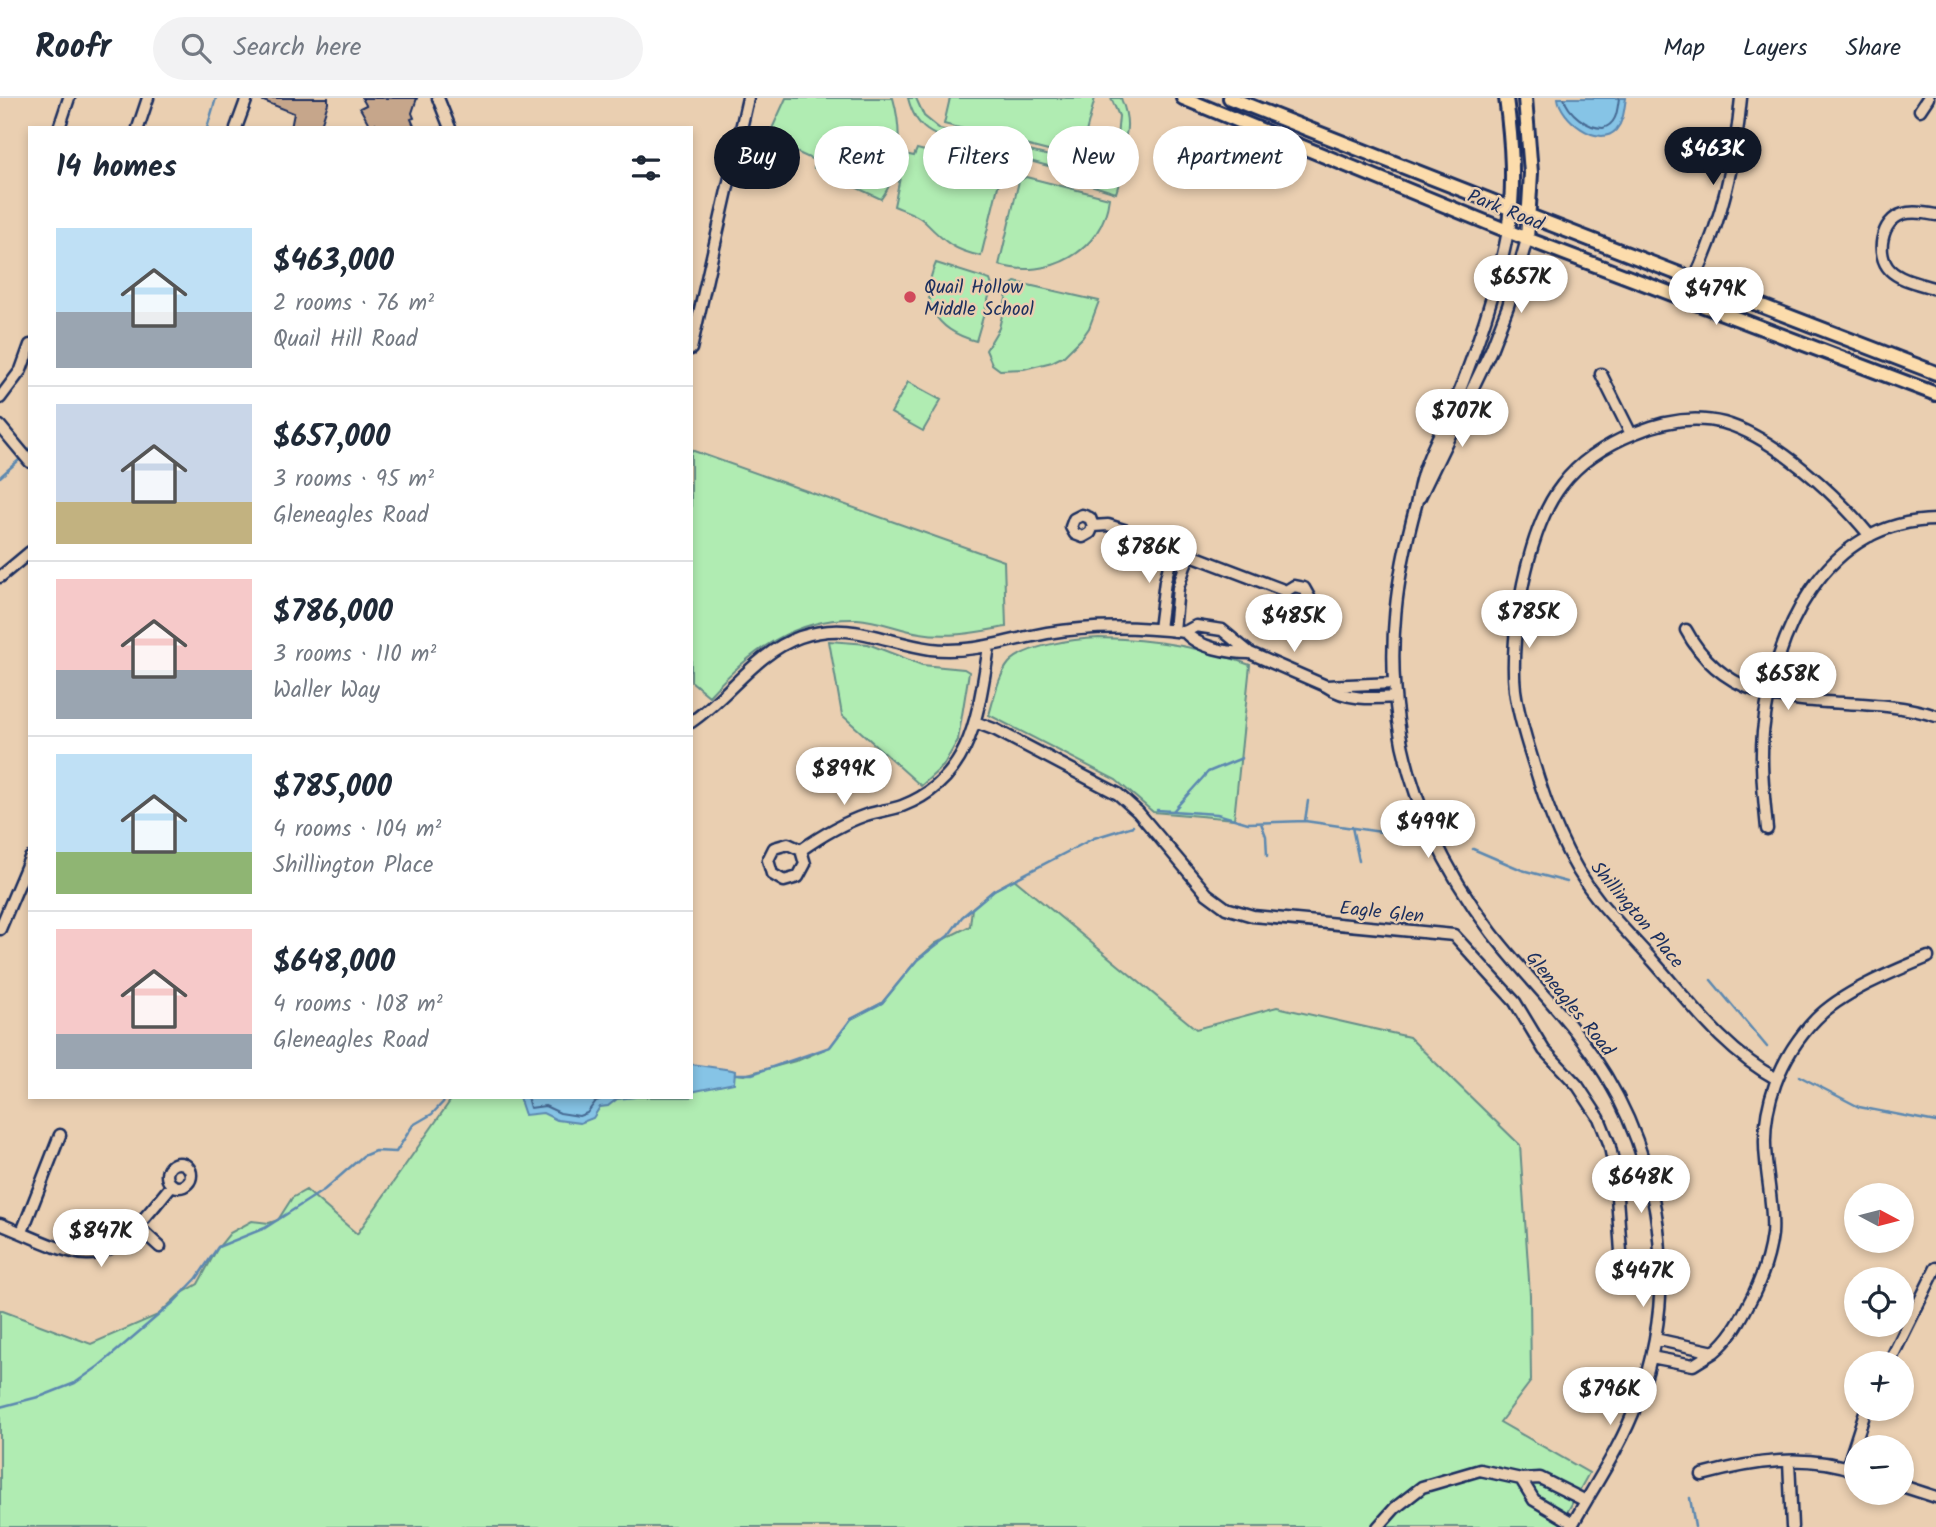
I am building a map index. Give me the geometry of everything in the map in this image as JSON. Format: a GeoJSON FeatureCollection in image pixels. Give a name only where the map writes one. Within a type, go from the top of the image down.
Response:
{"type":"FeatureCollection","features":[{"type":"Feature","properties":{"kind":"main road","name":"Park Road"},"geometry":{"type":"LineString","coordinates":[[1183,98],[1527,239],[1935,389]]}},
{"type":"Feature","properties":{"kind":"main road","name":"Park Road"},"geometry":{"type":"LineString","coordinates":[[1230,98],[1529,218],[1936,373]]}},
{"type":"Feature","properties":{"kind":"main road"},"geometry":{"type":"LineString","coordinates":[[1506,98],[1512,141],[1508,231]]}},
{"type":"Feature","properties":{"kind":"main road"},"geometry":{"type":"LineString","coordinates":[[1525,98],[1531,173],[1527,239]]}},
{"type":"Feature","properties":{"kind":"street"},"geometry":{"type":"LineString","coordinates":[[60,126],[69,98]]}},
{"type":"Feature","properties":{"kind":"street"},"geometry":{"type":"LineString","coordinates":[[139,126],[148,98]]}},
{"type":"Feature","properties":{"kind":"street"},"geometry":{"type":"LineString","coordinates":[[237,126],[247,98]]}},
{"type":"Feature","properties":{"kind":"street"},"geometry":{"type":"LineString","coordinates":[[438,98],[449,126]]}},
{"type":"Feature","properties":{"kind":"street"},"geometry":{"type":"LineString","coordinates":[[693,340],[748,98]]}},
{"type":"Feature","properties":{"kind":"street"},"geometry":{"type":"LineString","coordinates":[[1694,280],[1712,241],[1728,190],[1741,98]]}},
{"type":"Feature","properties":{"kind":"street"},"geometry":{"type":"LineString","coordinates":[[1920,110],[1928,98]]}},
{"type":"Feature","properties":{"kind":"street"},"geometry":{"type":"LineString","coordinates":[[1936,215],[1905,213],[1898,216],[1886,229],[1881,247],[1883,260],[1894,274],[1936,289]]}},
{"type":"Feature","properties":{"kind":"street","name":"Gleneagles Road"},"geometry":{"type":"LineString","coordinates":[[1508,231],[1500,273],[1475,350],[1422,476],[1397,587],[1392,639],[1394,683],[1402,747],[1429,827],[1457,882],[1493,934],[1590,1052],[1630,1120],[1653,1193],[1661,1287],[1651,1357],[1630,1422],[1572,1525]]}},
{"type":"Feature","properties":{"kind":"street","name":"Gleneagles Road"},"geometry":{"type":"LineString","coordinates":[[1416,503],[1430,482],[1491,350],[1508,306],[1527,239]]}},
{"type":"Feature","properties":{"kind":"street"},"geometry":{"type":"LineString","coordinates":[[0,398],[21,370],[28,351]]}},
{"type":"Feature","properties":{"kind":"street"},"geometry":{"type":"LineString","coordinates":[[1601,374],[1631,434]]}},
{"type":"Feature","properties":{"kind":"street","name":"Shillington Place"},"geometry":{"type":"LineString","coordinates":[[1777,1079],[1737,1055],[1592,890],[1553,821],[1522,727],[1515,688],[1513,644],[1522,590],[1543,518],[1554,495],[1573,471],[1601,450],[1631,434],[1668,421],[1711,420],[1741,429],[1774,449],[1840,502],[1870,536]]}},
{"type":"Feature","properties":{"kind":"street"},"geometry":{"type":"LineString","coordinates":[[0,426],[28,460]]}},
{"type":"Feature","properties":{"kind":"street"},"geometry":{"type":"LineString","coordinates":[[1767,829],[1762,754],[1770,692],[1790,627],[1803,599],[1829,566],[1870,536],[1898,525],[1936,520]]}},
{"type":"Feature","properties":{"kind":"street"},"geometry":{"type":"LineString","coordinates":[[1093,526],[1108,525],[1286,591]]}},
{"type":"Feature","properties":{"kind":"street"},"geometry":{"type":"LineString","coordinates":[[1159,629],[1165,581],[1174,548]]}},
{"type":"Feature","properties":{"kind":"street"},"geometry":{"type":"LineString","coordinates":[[0,577],[28,554]]}},
{"type":"Feature","properties":{"kind":"street"},"geometry":{"type":"LineString","coordinates":[[1174,631],[1178,588],[1189,554]]}},
{"type":"Feature","properties":{"kind":"street"},"geometry":{"type":"LineString","coordinates":[[693,721],[722,699],[773,650],[828,631],[859,631],[932,649],[989,647],[1073,629],[1112,626],[1185,632],[1196,626],[1222,630],[1250,653],[1345,695],[1375,699],[1395,697]]}},
{"type":"Feature","properties":{"kind":"street"},"geometry":{"type":"LineString","coordinates":[[1686,630],[1703,657],[1719,673],[1737,683],[1819,703],[1896,706],[1936,716]]}},
{"type":"Feature","properties":{"kind":"street"},"geometry":{"type":"LineString","coordinates":[[1185,632],[1191,640],[1235,653],[1250,653]]}},
{"type":"Feature","properties":{"kind":"street"},"geometry":{"type":"LineString","coordinates":[[801,850],[847,823],[900,807],[932,790],[955,768],[975,722],[989,647]]}},
{"type":"Feature","properties":{"kind":"street"},"geometry":{"type":"LineString","coordinates":[[1326,686],[1394,683]]}},
{"type":"Feature","properties":{"kind":"street","name":"Eagle Glen"},"geometry":{"type":"LineString","coordinates":[[975,722],[996,730],[1118,794],[1138,812],[1208,894],[1226,908],[1253,916],[1454,935],[1515,1002],[1544,1050],[1578,1086],[1599,1118],[1609,1143],[1615,1170],[1623,1279]]}},
{"type":"Feature","properties":{"kind":"street"},"geometry":{"type":"LineString","coordinates":[[0,929],[28,863]]}},
{"type":"Feature","properties":{"kind":"street"},"geometry":{"type":"LineString","coordinates":[[1651,1357],[1693,1365],[1714,1352],[1735,1329],[1753,1295],[1768,1256],[1773,1215],[1765,1135],[1767,1114],[1777,1079],[1795,1045],[1818,1017],[1863,986],[1928,957]]}},
{"type":"Feature","properties":{"kind":"street"},"geometry":{"type":"LineString","coordinates":[[22,1232],[60,1135]]}},
{"type":"Feature","properties":{"kind":"street"},"geometry":{"type":"LineString","coordinates":[[0,1224],[85,1255],[97,1254],[115,1246],[172,1185]]}},
{"type":"Feature","properties":{"kind":"street"},"geometry":{"type":"LineString","coordinates":[[136,1226],[160,1247]]}},
{"type":"Feature","properties":{"kind":"street"},"geometry":{"type":"LineString","coordinates":[[1895,1351],[1936,1268]]}},
{"type":"Feature","properties":{"kind":"street"},"geometry":{"type":"LineString","coordinates":[[1655,1339],[1714,1352]]}},
{"type":"Feature","properties":{"kind":"street"},"geometry":{"type":"LineString","coordinates":[[1702,1475],[1758,1461],[1820,1462],[1844,1467]]}},
{"type":"Feature","properties":{"kind":"street"},"geometry":{"type":"LineString","coordinates":[[1789,1461],[1792,1527]]}},
{"type":"Feature","properties":{"kind":"street"},"geometry":{"type":"LineString","coordinates":[[1378,1527],[1395,1508],[1423,1487],[1480,1470],[1521,1479],[1540,1478],[1586,1502]]}},
{"type":"Feature","properties":{"kind":"street"},"geometry":{"type":"LineString","coordinates":[[1521,1479],[1534,1500],[1572,1525]]}},
{"type":"Feature","properties":{"kind":"street"},"geometry":{"type":"LineString","coordinates":[[1914,1490],[1936,1497]]}},
{"type":"Feature","properties":{"kind":"green space"},"geometry":{"type":"Polygon","coordinates":[[[786,98],[893,98],[898,126],[814,126],[814,160],[800,154],[800,126],[773,126],[786,98]]]}},
{"type":"Feature","properties":{"kind":"green space"},"geometry":{"type":"Polygon","coordinates":[[[908,98],[916,98],[924,116],[936,126],[923,127],[912,111],[908,98]]]}},
{"type":"Feature","properties":{"kind":"green space"},"geometry":{"type":"Polygon","coordinates":[[[950,98],[1095,98],[1088,126],[1047,126],[1047,151],[1033,147],[1033,126],[944,124],[950,98]]]}},
{"type":"Feature","properties":{"kind":"green space"},"geometry":{"type":"Polygon","coordinates":[[[1111,98],[1121,98],[1127,124],[1118,126],[1119,116],[1111,98]]]}},
{"type":"Feature","properties":{"kind":"green space"},"geometry":{"type":"Polygon","coordinates":[[[917,149],[923,151],[923,189],[997,189],[981,256],[955,248],[914,214],[894,206],[898,189],[909,189],[909,155],[914,156],[917,149]]]}},
{"type":"Feature","properties":{"kind":"green space"},"geometry":{"type":"Polygon","coordinates":[[[1033,152],[1047,155],[1046,165],[1033,161],[1033,152]]]}},
{"type":"Feature","properties":{"kind":"green space"},"geometry":{"type":"Polygon","coordinates":[[[1033,179],[1047,182],[1047,189],[1073,189],[1109,198],[1105,217],[1096,233],[1084,247],[1070,257],[1054,265],[1036,268],[1018,269],[999,265],[1017,189],[1033,189],[1033,179]]]}},
{"type":"Feature","properties":{"kind":"green space"},"geometry":{"type":"Polygon","coordinates":[[[859,189],[887,189],[881,199],[859,189]]]}},
{"type":"Feature","properties":{"kind":"green space"},"geometry":{"type":"Polygon","coordinates":[[[936,263],[990,280],[992,286],[976,341],[950,330],[934,313],[929,290],[936,263]]]}},
{"type":"Feature","properties":{"kind":"green space"},"geometry":{"type":"Polygon","coordinates":[[[1015,282],[1099,301],[1089,328],[1064,356],[1024,369],[1000,370],[992,364],[986,350],[999,328],[1009,286],[1015,282]]]}},
{"type":"Feature","properties":{"kind":"green space"},"geometry":{"type":"Polygon","coordinates":[[[908,382],[941,400],[923,431],[891,413],[908,382]]]}},
{"type":"Feature","properties":{"kind":"green space"},"geometry":{"type":"Polygon","coordinates":[[[693,451],[1004,561],[1006,627],[942,635],[912,632],[857,619],[813,624],[775,640],[757,652],[709,696],[693,683],[693,451]]]}},
{"type":"Feature","properties":{"kind":"green space"},"geometry":{"type":"Polygon","coordinates":[[[1099,638],[1176,645],[1250,665],[1234,819],[1153,812],[1116,780],[989,715],[1002,674],[1017,657],[1038,647],[1099,638]]]}},
{"type":"Feature","properties":{"kind":"green space"},"geometry":{"type":"Polygon","coordinates":[[[829,641],[868,644],[922,665],[964,669],[969,672],[958,740],[943,766],[921,786],[842,715],[829,641]]]}},
{"type":"Feature","properties":{"kind":"green space"},"geometry":{"type":"Polygon","coordinates":[[[1014,879],[1196,1029],[1277,1007],[1409,1037],[1520,1145],[1530,1295],[1531,1381],[1500,1422],[1589,1473],[1559,1527],[0,1527],[0,1310],[91,1344],[158,1315],[179,1295],[198,1284],[217,1249],[230,1233],[252,1221],[269,1223],[278,1220],[292,1198],[306,1190],[357,1234],[452,1099],[554,1099],[568,1107],[587,1099],[693,1099],[693,1068],[744,1075],[799,1060],[830,1047],[851,1019],[882,1003],[917,960],[936,943],[970,926],[972,908],[994,890],[1014,879]]]}},
{"type":"Feature","properties":{"kind":"water"},"geometry":{"type":"Polygon","coordinates":[[[1558,98],[1626,98],[1619,126],[1608,135],[1600,136],[1581,129],[1572,122],[1560,106],[1558,98]]]}},
{"type":"Feature","properties":{"kind":"water"},"geometry":{"type":"Polygon","coordinates":[[[693,1064],[735,1071],[734,1083],[693,1092],[693,1064]]]}},
{"type":"Feature","properties":{"kind":"water"},"geometry":{"type":"Polygon","coordinates":[[[520,1099],[617,1099],[608,1106],[600,1107],[593,1118],[580,1123],[557,1120],[543,1113],[525,1115],[520,1099]]]}},
{"type":"Feature","properties":{"kind":"building"},"geometry":{"type":"Polygon","coordinates":[[[256,98],[328,98],[321,126],[291,126],[294,113],[256,98]]]}},
{"type":"Feature","properties":{"kind":"building"},"geometry":{"type":"Polygon","coordinates":[[[362,98],[417,98],[412,113],[414,118],[411,119],[414,126],[370,126],[360,108],[366,105],[362,98]]]}},
{"type":"Feature","properties":{"kind":"waterway"},"geometry":{"type":"LineString","coordinates":[[208,126],[216,98]]}},
{"type":"Feature","properties":{"kind":"waterway"},"geometry":{"type":"LineString","coordinates":[[0,477],[19,460]]}},
{"type":"Feature","properties":{"kind":"waterway"},"geometry":{"type":"LineString","coordinates":[[1173,811],[1208,772],[1242,758]]}},
{"type":"Feature","properties":{"kind":"waterway"},"geometry":{"type":"LineString","coordinates":[[1305,821],[1308,801]]}},
{"type":"Feature","properties":{"kind":"waterway"},"geometry":{"type":"LineString","coordinates":[[1157,810],[1217,814],[1248,823],[1305,821],[1402,835]]}},
{"type":"Feature","properties":{"kind":"waterway"},"geometry":{"type":"LineString","coordinates":[[1261,823],[1266,836],[1267,856]]}},
{"type":"Feature","properties":{"kind":"waterway"},"geometry":{"type":"LineString","coordinates":[[735,1074],[752,1074],[830,1047],[851,1019],[882,1003],[917,960],[948,936],[962,917],[994,890],[1094,838],[1133,826]]}},
{"type":"Feature","properties":{"kind":"waterway"},"geometry":{"type":"LineString","coordinates":[[1352,827],[1359,861]]}},
{"type":"Feature","properties":{"kind":"waterway"},"geometry":{"type":"LineString","coordinates":[[1473,849],[1522,870],[1567,882]]}},
{"type":"Feature","properties":{"kind":"waterway"},"geometry":{"type":"LineString","coordinates":[[1711,980],[1767,1047]]}},
{"type":"Feature","properties":{"kind":"waterway"},"geometry":{"type":"LineString","coordinates":[[1799,1076],[1859,1107],[1936,1122]]}},
{"type":"Feature","properties":{"kind":"waterway"},"geometry":{"type":"LineString","coordinates":[[0,1407],[42,1396],[75,1383],[175,1301],[197,1278],[218,1247],[265,1228],[324,1190],[363,1156],[375,1151],[396,1152],[413,1125],[432,1114],[446,1099]]}},
{"type":"Feature","properties":{"kind":"waterway"},"geometry":{"type":"LineString","coordinates":[[1690,1498],[1695,1527]]}},
{"type":"Feature","properties":{"kind":"place","name":"Quail Hollow Middle School"},"geometry":{"type":"Point","coordinates":[910,297]}}]}
